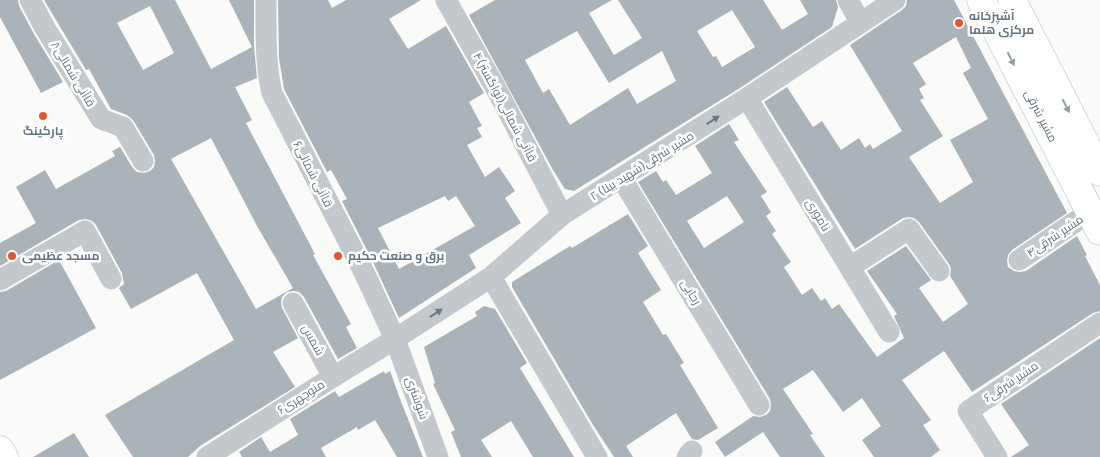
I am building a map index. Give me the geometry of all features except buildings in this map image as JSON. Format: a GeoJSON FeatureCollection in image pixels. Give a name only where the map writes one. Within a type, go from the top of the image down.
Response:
{"type":"FeatureCollection","features":[{"type":"Feature","properties":{"kind":"main road","name":"مشیر شرقی"},"geometry":{"type":"LineString","coordinates":[[981,0],[1095,222]]}},
{"type":"Feature","properties":{"kind":"main road"},"geometry":{"type":"LineString","coordinates":[[1012,0],[1100,172]]}},
{"type":"Feature","properties":{"kind":"main road"},"geometry":{"type":"LineString","coordinates":[[0,450],[4,457]]}},
{"type":"Feature","properties":{"kind":"street","name":"قاآنی شمالی۸"},"geometry":{"type":"LineString","coordinates":[[30,0],[101,119],[123,127],[143,161]]}},
{"type":"Feature","properties":{"kind":"street","name":"قاآنی شمالی۶"},"geometry":{"type":"LineString","coordinates":[[266,0],[268,77],[272,93],[362,268],[396,340]]}},
{"type":"Feature","properties":{"kind":"street","name":"۴قاآنی شمالی(نواگستر)"},"geometry":{"type":"LineString","coordinates":[[446,0],[499,94],[562,215]]}},
{"type":"Feature","properties":{"kind":"street"},"geometry":{"type":"LineString","coordinates":[[848,0],[860,22]]}},
{"type":"Feature","properties":{"kind":"street","name":"۲ مشیر شرقی(شهید بینا)"},"geometry":{"type":"LineString","coordinates":[[396,340],[491,277],[562,215],[622,179],[895,0]]}},
{"type":"Feature","properties":{"kind":"street","name":"ناموری"},"geometry":{"type":"LineString","coordinates":[[747,98],[890,332]]}},
{"type":"Feature","properties":{"kind":"street","name":"رجایی"},"geometry":{"type":"LineString","coordinates":[[622,179],[760,405]]}},
{"type":"Feature","properties":{"kind":"street","name":"۴مشیر شرقی"},"geometry":{"type":"LineString","coordinates":[[1019,260],[1095,222]]}},
{"type":"Feature","properties":{"kind":"street"},"geometry":{"type":"LineString","coordinates":[[850,266],[909,229],[939,271]]}},
{"type":"Feature","properties":{"kind":"street"},"geometry":{"type":"LineString","coordinates":[[0,280],[85,231],[111,279]]}},
{"type":"Feature","properties":{"kind":"street"},"geometry":{"type":"LineString","coordinates":[[491,277],[597,457]]}},
{"type":"Feature","properties":{"kind":"street","name":"شمس"},"geometry":{"type":"LineString","coordinates":[[293,303],[334,376]]}},
{"type":"Feature","properties":{"kind":"street","name":"۶مشیر شرقی"},"geometry":{"type":"LineString","coordinates":[[997,457],[968,411],[1100,323]]}},
{"type":"Feature","properties":{"kind":"street","name":"منوچهری۶"},"geometry":{"type":"LineString","coordinates":[[221,453],[334,376],[396,340]]}},
{"type":"Feature","properties":{"kind":"street","name":"شوشتری"},"geometry":{"type":"LineString","coordinates":[[396,340],[438,457]]}},
{"type":"Feature","properties":{"kind":"place","name":"آشپزخانه مرکزی هلما"},"geometry":{"type":"Point","coordinates":[959,23]}},
{"type":"Feature","properties":{"kind":"place","name":"پارکینگ"},"geometry":{"type":"Point","coordinates":[43,116]}},
{"type":"Feature","properties":{"kind":"place","name":"مسجد عظیمی"},"geometry":{"type":"Point","coordinates":[12,256]}},
{"type":"Feature","properties":{"kind":"place","name":"برق و صنعت حکیم"},"geometry":{"type":"Point","coordinates":[338,256]}}]}
